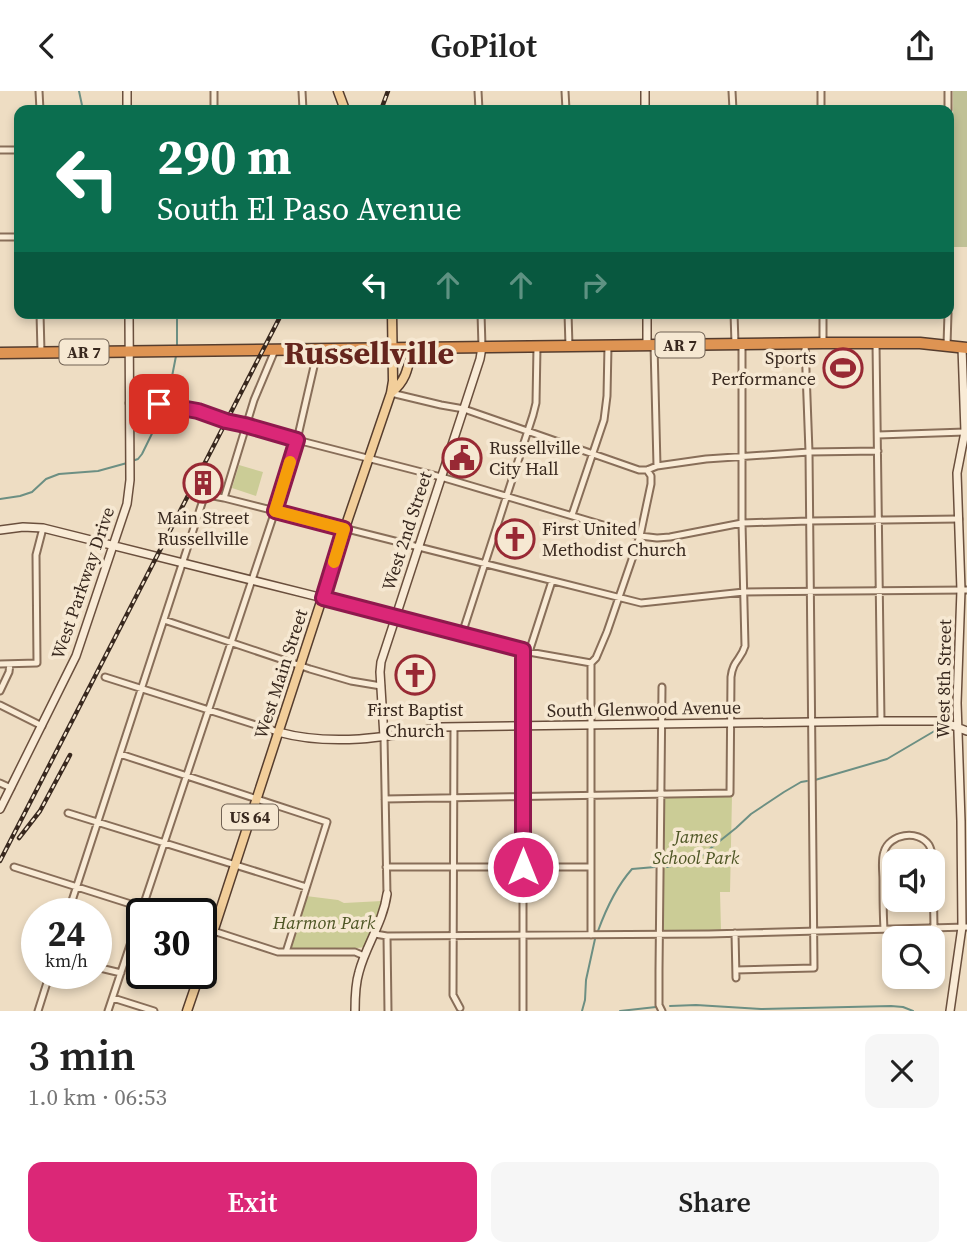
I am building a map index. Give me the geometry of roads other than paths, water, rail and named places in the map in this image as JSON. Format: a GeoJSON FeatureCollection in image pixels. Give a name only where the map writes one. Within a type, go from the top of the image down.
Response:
{"type":"FeatureCollection","features":[{"type":"Feature","properties":{"kind":"highway","name":"AR 7"},"geometry":{"type":"LineString","coordinates":[[0,353],[876,343],[920,343],[965,348]]}},
{"type":"Feature","properties":{"kind":"main road","name":"US 64"},"geometry":{"type":"LineString","coordinates":[[392,319],[393,348]]}},
{"type":"Feature","properties":{"kind":"main road","name":"West Main Street"},"geometry":{"type":"LineString","coordinates":[[217,921],[391,393],[393,348]]}},
{"type":"Feature","properties":{"kind":"main road"},"geometry":{"type":"LineString","coordinates":[[391,393],[404,380],[412,348]]}},
{"type":"Feature","properties":{"kind":"main road","name":"West Main Street"},"geometry":{"type":"LineString","coordinates":[[187,1011],[195,989]]}},
{"type":"Feature","properties":{"kind":"street"},"geometry":{"type":"LineString","coordinates":[[40,319],[41,353]]}},
{"type":"Feature","properties":{"kind":"street","name":"West Parkway Drive"},"geometry":{"type":"LineString","coordinates":[[0,809],[76,656],[127,505],[130,467],[129,319]]}},
{"type":"Feature","properties":{"kind":"street"},"geometry":{"type":"LineString","coordinates":[[481,319],[482,347]]}},
{"type":"Feature","properties":{"kind":"street"},"geometry":{"type":"LineString","coordinates":[[568,319],[569,346]]}},
{"type":"Feature","properties":{"kind":"street"},"geometry":{"type":"LineString","coordinates":[[648,319],[657,466]]}},
{"type":"Feature","properties":{"kind":"street"},"geometry":{"type":"LineString","coordinates":[[385,799],[730,793],[732,666],[743,653],[745,646],[742,457],[735,319]]}},
{"type":"Feature","properties":{"kind":"street"},"geometry":{"type":"LineString","coordinates":[[823,319],[823,344]]}},
{"type":"Feature","properties":{"kind":"street"},"geometry":{"type":"LineString","coordinates":[[947,345],[948,319]]}},
{"type":"Feature","properties":{"kind":"street"},"geometry":{"type":"LineString","coordinates":[[876,343],[881,721]]}},
{"type":"Feature","properties":{"kind":"street"},"geometry":{"type":"LineString","coordinates":[[736,970],[814,968],[809,452],[805,344]]}},
{"type":"Feature","properties":{"kind":"street"},"geometry":{"type":"LineString","coordinates":[[572,515],[604,420],[608,346]]}},
{"type":"Feature","properties":{"kind":"street","name":"West 2nd Street"},"geometry":{"type":"LineString","coordinates":[[387,894],[381,662],[482,347]]}},
{"type":"Feature","properties":{"kind":"street"},"geometry":{"type":"LineString","coordinates":[[461,634],[536,403],[537,347]]}},
{"type":"Feature","properties":{"kind":"street","name":"West 8th Street"},"geometry":{"type":"LineString","coordinates":[[950,1011],[965,927],[964,821],[957,703],[963,657],[964,590],[957,474],[966,419],[965,348]]}},
{"type":"Feature","properties":{"kind":"street"},"geometry":{"type":"LineString","coordinates":[[146,898],[275,511],[297,440],[318,349]]}},
{"type":"Feature","properties":{"kind":"street"},"geometry":{"type":"LineString","coordinates":[[224,498],[254,400],[275,350]]}},
{"type":"Feature","properties":{"kind":"street"},"geometry":{"type":"LineString","coordinates":[[391,393],[464,409],[630,468],[647,470],[706,459],[809,452],[878,451]]}},
{"type":"Feature","properties":{"kind":"street"},"geometry":{"type":"LineString","coordinates":[[129,404],[159,404],[198,411],[441,477],[640,536],[670,537],[742,523],[959,519]]}},
{"type":"Feature","properties":{"kind":"street"},"geometry":{"type":"LineString","coordinates":[[878,435],[965,432]]}},
{"type":"Feature","properties":{"kind":"street"},"geometry":{"type":"LineString","coordinates":[[591,935],[591,663],[607,632],[640,536],[651,484],[647,470]]}},
{"type":"Feature","properties":{"kind":"street"},"geometry":{"type":"LineString","coordinates":[[73,898],[203,501],[208,495],[641,603],[744,592],[964,590]]}},
{"type":"Feature","properties":{"kind":"street"},"geometry":{"type":"LineString","coordinates":[[0,664],[37,663],[36,555],[43,528]]}},
{"type":"Feature","properties":{"kind":"street"},"geometry":{"type":"LineString","coordinates":[[0,530],[43,528],[526,651],[591,663]]}},
{"type":"Feature","properties":{"kind":"street"},"geometry":{"type":"LineString","coordinates":[[523,1011],[526,651],[552,581]]}},
{"type":"Feature","properties":{"kind":"street"},"geometry":{"type":"LineString","coordinates":[[164,620],[300,666],[351,681],[381,686]]}},
{"type":"Feature","properties":{"kind":"street"},"geometry":{"type":"LineString","coordinates":[[0,691],[10,664]]}},
{"type":"Feature","properties":{"kind":"street"},"geometry":{"type":"LineString","coordinates":[[105,677],[278,731]]}},
{"type":"Feature","properties":{"kind":"street"},"geometry":{"type":"LineString","coordinates":[[662,687],[659,934],[659,1005],[662,1011]]}},
{"type":"Feature","properties":{"kind":"street"},"geometry":{"type":"LineString","coordinates":[[0,705],[42,726]]}},
{"type":"Feature","properties":{"kind":"street","name":"South Glenwood Avenue"},"geometry":{"type":"LineString","coordinates":[[278,731],[313,739],[340,741],[442,727],[941,721],[967,731]]}},
{"type":"Feature","properties":{"kind":"street"},"geometry":{"type":"LineString","coordinates":[[454,727],[453,995],[460,1008]]}},
{"type":"Feature","properties":{"kind":"street"},"geometry":{"type":"LineString","coordinates":[[120,754],[327,822],[286,952]]}},
{"type":"Feature","properties":{"kind":"street"},"geometry":{"type":"LineString","coordinates":[[0,783],[11,788]]}},
{"type":"Feature","properties":{"kind":"street"},"geometry":{"type":"LineString","coordinates":[[68,813],[306,887]]}},
{"type":"Feature","properties":{"kind":"street"},"geometry":{"type":"LineString","coordinates":[[886,849],[897,837],[906,836],[923,839],[930,849]]}},
{"type":"Feature","properties":{"kind":"street"},"geometry":{"type":"LineString","coordinates":[[14,867],[126,903]]}},
{"type":"Feature","properties":{"kind":"street"},"geometry":{"type":"LineString","coordinates":[[386,867],[591,867]]}},
{"type":"Feature","properties":{"kind":"street"},"geometry":{"type":"LineString","coordinates":[[355,1011],[356,983],[364,956],[383,914],[387,894]]}},
{"type":"Feature","properties":{"kind":"street"},"geometry":{"type":"LineString","coordinates":[[945,928],[965,927]]}},
{"type":"Feature","properties":{"kind":"street"},"geometry":{"type":"LineString","coordinates":[[374,934],[591,935],[882,929]]}},
{"type":"Feature","properties":{"kind":"street"},"geometry":{"type":"LineString","coordinates":[[217,932],[268,950],[355,953],[364,956]]}},
{"type":"Feature","properties":{"kind":"street"},"geometry":{"type":"LineString","coordinates":[[735,933],[736,978]]}},
{"type":"Feature","properties":{"kind":"street"},"geometry":{"type":"LineString","coordinates":[[387,936],[388,1011]]}},
{"type":"Feature","properties":{"kind":"street"},"geometry":{"type":"LineString","coordinates":[[108,1011],[126,959]]}},
{"type":"Feature","properties":{"kind":"street"},"geometry":{"type":"LineString","coordinates":[[112,971],[121,974]]}},
{"type":"Feature","properties":{"kind":"street"},"geometry":{"type":"LineString","coordinates":[[38,1011],[45,989]]}},
{"type":"Feature","properties":{"kind":"street"},"geometry":{"type":"LineString","coordinates":[[113,998],[154,1011]]}},
{"type":"Feature","properties":{"kind":"waterway"},"geometry":{"type":"LineString","coordinates":[[79,91],[82,105]]}},
{"type":"Feature","properties":{"kind":"waterway"},"geometry":{"type":"LineString","coordinates":[[177,319],[177,347]]}},
{"type":"Feature","properties":{"kind":"waterway"},"geometry":{"type":"LineString","coordinates":[[167,402],[176,356]]}},
{"type":"Feature","properties":{"kind":"waterway"},"geometry":{"type":"LineString","coordinates":[[132,461],[142,454],[165,407]]}},
{"type":"Feature","properties":{"kind":"waterway"},"geometry":{"type":"LineString","coordinates":[[0,499],[32,492],[46,479],[59,474],[98,471],[127,463]]}},
{"type":"Feature","properties":{"kind":"waterway"},"geometry":{"type":"LineString","coordinates":[[815,780],[887,759],[943,726]]}},
{"type":"Feature","properties":{"kind":"waterway"},"geometry":{"type":"LineString","coordinates":[[667,867],[701,856],[751,814],[784,792],[807,781]]}},
{"type":"Feature","properties":{"kind":"waterway"},"geometry":{"type":"LineString","coordinates":[[598,931],[612,898],[632,869],[655,867]]}},
{"type":"Feature","properties":{"kind":"waterway"},"geometry":{"type":"LineString","coordinates":[[582,1011],[595,939]]}},
{"type":"Feature","properties":{"kind":"waterway"},"geometry":{"type":"LineString","coordinates":[[670,1006],[761,1009],[891,1006],[913,1011]]}},
{"type":"Feature","properties":{"kind":"waterway"},"geometry":{"type":"LineString","coordinates":[[620,1011],[656,1007]]}},
{"type":"Feature","properties":{"kind":"railway"},"geometry":{"type":"LineString","coordinates":[[383,105],[388,91]]}},
{"type":"Feature","properties":{"kind":"railway"},"geometry":{"type":"LineString","coordinates":[[0,861],[279,319]]}},
{"type":"Feature","properties":{"kind":"railway"},"geometry":{"type":"LineString","coordinates":[[19,838],[40,811],[70,755]]}},
{"type":"Feature","properties":{"kind":"place","name":"Sports Performance"},"geometry":{"type":"Point","coordinates":[843,368]}},
{"type":"Feature","properties":{"kind":"place","name":"Russellville City Hall"},"geometry":{"type":"Point","coordinates":[462,458]}},
{"type":"Feature","properties":{"kind":"place","name":"Main Street Russellville"},"geometry":{"type":"Point","coordinates":[203,483]}},
{"type":"Feature","properties":{"kind":"place","name":"First United Methodist Church"},"geometry":{"type":"Point","coordinates":[515,539]}},
{"type":"Feature","properties":{"kind":"place","name":"First Baptist Church"},"geometry":{"type":"Point","coordinates":[415,675]}},
{"type":"Feature","properties":{"kind":"district","name":"Russellville"},"geometry":{"type":"Point","coordinates":[369,353]}},
{"type":"Feature","properties":{"kind":"park label","name":"James School Park"},"geometry":{"type":"Point","coordinates":[696,848]}},
{"type":"Feature","properties":{"kind":"park label","name":"Harmon Park"},"geometry":{"type":"Point","coordinates":[324,923]}}]}
